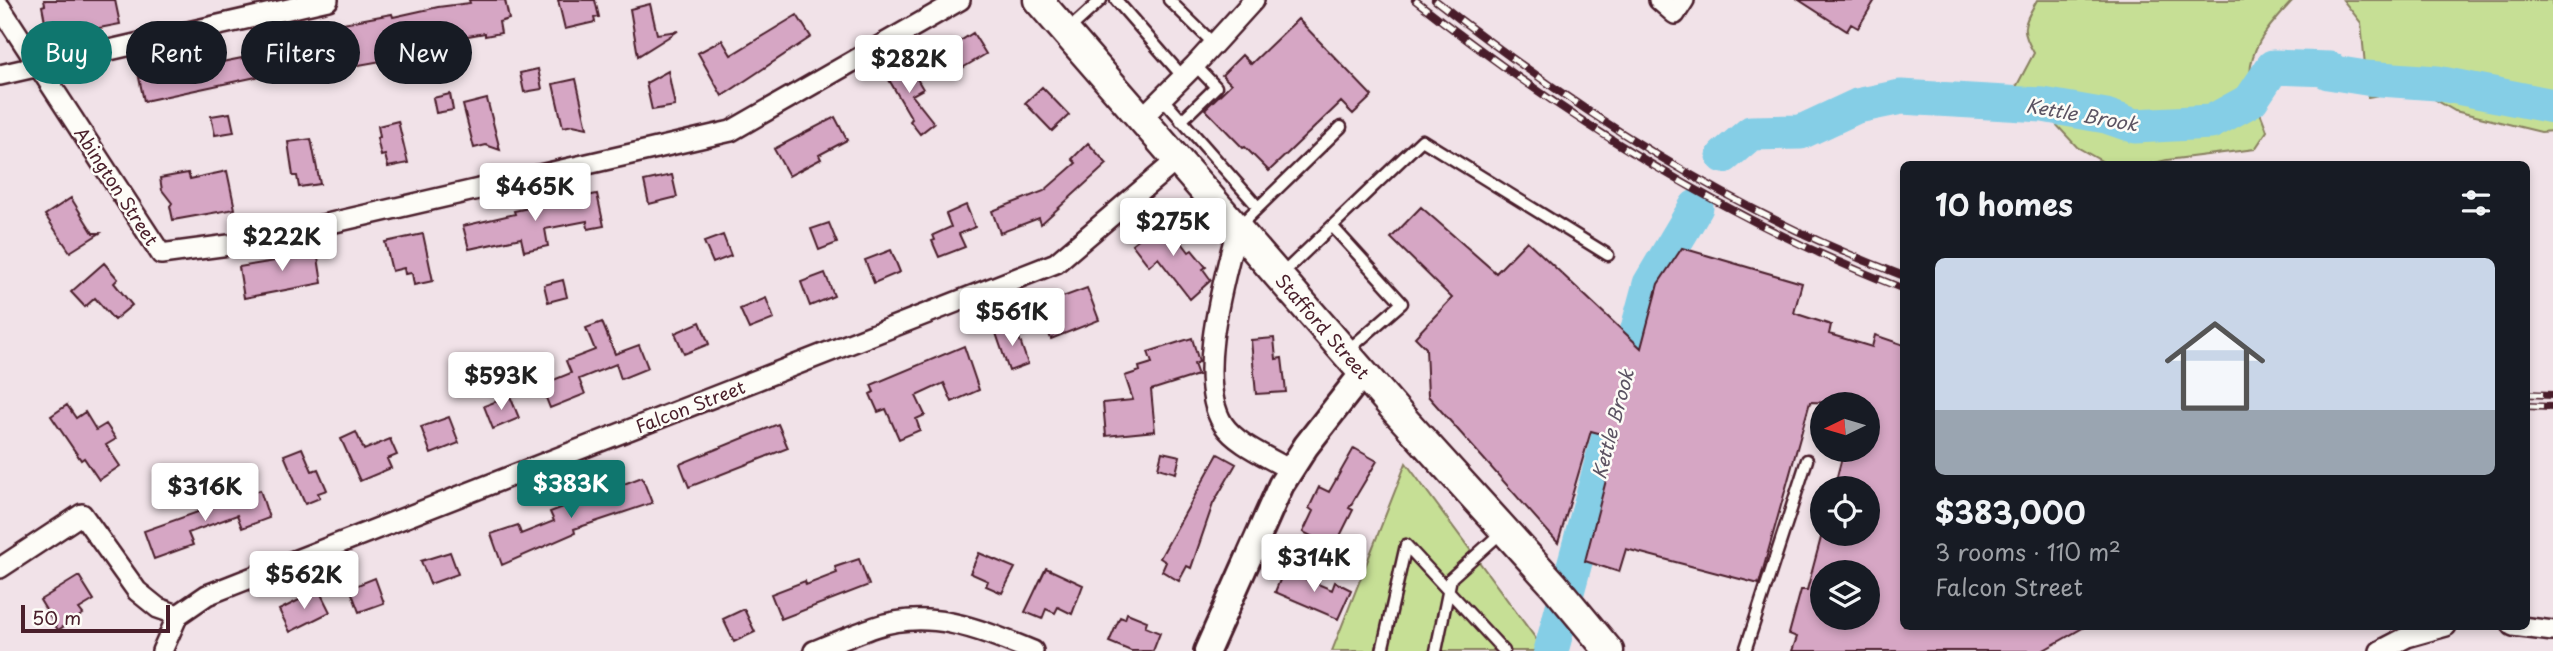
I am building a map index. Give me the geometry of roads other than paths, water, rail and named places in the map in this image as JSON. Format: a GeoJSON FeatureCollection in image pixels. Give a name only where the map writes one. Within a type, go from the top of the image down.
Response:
{"type":"FeatureCollection","features":[{"type":"Feature","properties":{"kind":"main road","name":"Stafford Street"},"geometry":{"type":"LineString","coordinates":[[1038,0],[1142,118],[1194,156],[1237,228],[1555,585],[1609,651]]}},
{"type":"Feature","properties":{"kind":"street"},"geometry":{"type":"LineString","coordinates":[[112,49],[328,0]]}},
{"type":"Feature","properties":{"kind":"street","name":"Abington Street"},"geometry":{"type":"LineString","coordinates":[[50,84],[162,254],[244,243],[731,131],[960,0]]}},
{"type":"Feature","properties":{"kind":"street"},"geometry":{"type":"LineString","coordinates":[[1142,118],[1254,0]]}},
{"type":"Feature","properties":{"kind":"street"},"geometry":{"type":"LineString","coordinates":[[1659,0],[1680,7]]}},
{"type":"Feature","properties":{"kind":"street","name":"Abington Street"},"geometry":{"type":"LineString","coordinates":[[0,7],[21,40]]}},
{"type":"Feature","properties":{"kind":"street"},"geometry":{"type":"LineString","coordinates":[[0,75],[21,70]]}},
{"type":"Feature","properties":{"kind":"street","name":"Falcon Street"},"geometry":{"type":"LineString","coordinates":[[178,615],[207,595],[1056,263],[1194,156]]}},
{"type":"Feature","properties":{"kind":"street"},"geometry":{"type":"LineString","coordinates":[[1237,228],[1217,311],[1211,365],[1215,403],[1223,424],[1238,439],[1290,470]]}},
{"type":"Feature","properties":{"kind":"street"},"geometry":{"type":"LineString","coordinates":[[1207,651],[1253,543],[1290,470],[1354,362]]}},
{"type":"Feature","properties":{"kind":"street"},"geometry":{"type":"LineString","coordinates":[[0,568],[82,514],[137,592],[158,608],[178,615],[162,651]]}},
{"type":"Feature","properties":{"kind":"street"},"geometry":{"type":"LineString","coordinates":[[814,651],[877,626],[921,618],[975,627],[1033,651]]}},
{"type":"Feature","properties":{"kind":"street"},"geometry":{"type":"LineString","coordinates":[[2530,628],[2553,631]]}},
{"type":"Feature","properties":{"kind":"street"},"geometry":{"type":"LineString","coordinates":[[2380,651],[2407,637],[2432,630]]}},
{"type":"Feature","properties":{"kind":"lane"},"geometry":{"type":"LineString","coordinates":[[1066,32],[1101,0]]}},
{"type":"Feature","properties":{"kind":"lane"},"geometry":{"type":"LineString","coordinates":[[1116,0],[1189,71],[1216,87],[1181,121]]}},
{"type":"Feature","properties":{"kind":"lane"},"geometry":{"type":"LineString","coordinates":[[1170,0],[1214,44]]}},
{"type":"Feature","properties":{"kind":"lane"},"geometry":{"type":"LineString","coordinates":[[1162,99],[1181,121],[1194,156],[1258,207]]}},
{"type":"Feature","properties":{"kind":"lane"},"geometry":{"type":"LineString","coordinates":[[1237,228],[1341,127]]}},
{"type":"Feature","properties":{"kind":"lane"},"geometry":{"type":"LineString","coordinates":[[1280,276],[1422,140],[1608,256]]}},
{"type":"Feature","properties":{"kind":"lane"},"geometry":{"type":"LineString","coordinates":[[1332,226],[1402,303],[1354,362]]}},
{"type":"Feature","properties":{"kind":"lane"},"geometry":{"type":"LineString","coordinates":[[1745,651],[1807,460]]}},
{"type":"Feature","properties":{"kind":"lane"},"geometry":{"type":"LineString","coordinates":[[1436,651],[1451,578],[1505,530]]}},
{"type":"Feature","properties":{"kind":"lane"},"geometry":{"type":"LineString","coordinates":[[1382,651],[1406,545],[1504,651]]}},
{"type":"Feature","properties":{"kind":"waterway","name":"Kettle Brook"},"geometry":{"type":"LineString","coordinates":[[1724,156],[1751,133],[1801,132],[1857,106],[1901,97],[2043,105],[2106,116],[2135,126],[2211,122],[2251,100],[2273,67],[2330,69],[2328,72],[2366,78],[2437,83],[2553,106]]}},
{"type":"Feature","properties":{"kind":"waterway","name":"Kettle Brook"},"geometry":{"type":"LineString","coordinates":[[1551,651],[1650,284],[1696,207]]}},
{"type":"Feature","properties":{"kind":"railway"},"geometry":{"type":"LineString","coordinates":[[1415,0],[1530,85],[1649,163],[1774,231],[1838,262],[1900,287]]}},
{"type":"Feature","properties":{"kind":"railway"},"geometry":{"type":"LineString","coordinates":[[1435,0],[1545,81],[1659,156],[1778,222],[1900,274]]}},
{"type":"Feature","properties":{"kind":"railway"},"geometry":{"type":"LineString","coordinates":[[2530,394],[2553,395]]}},
{"type":"Feature","properties":{"kind":"railway"},"geometry":{"type":"LineString","coordinates":[[2530,406],[2553,407]]}}]}
